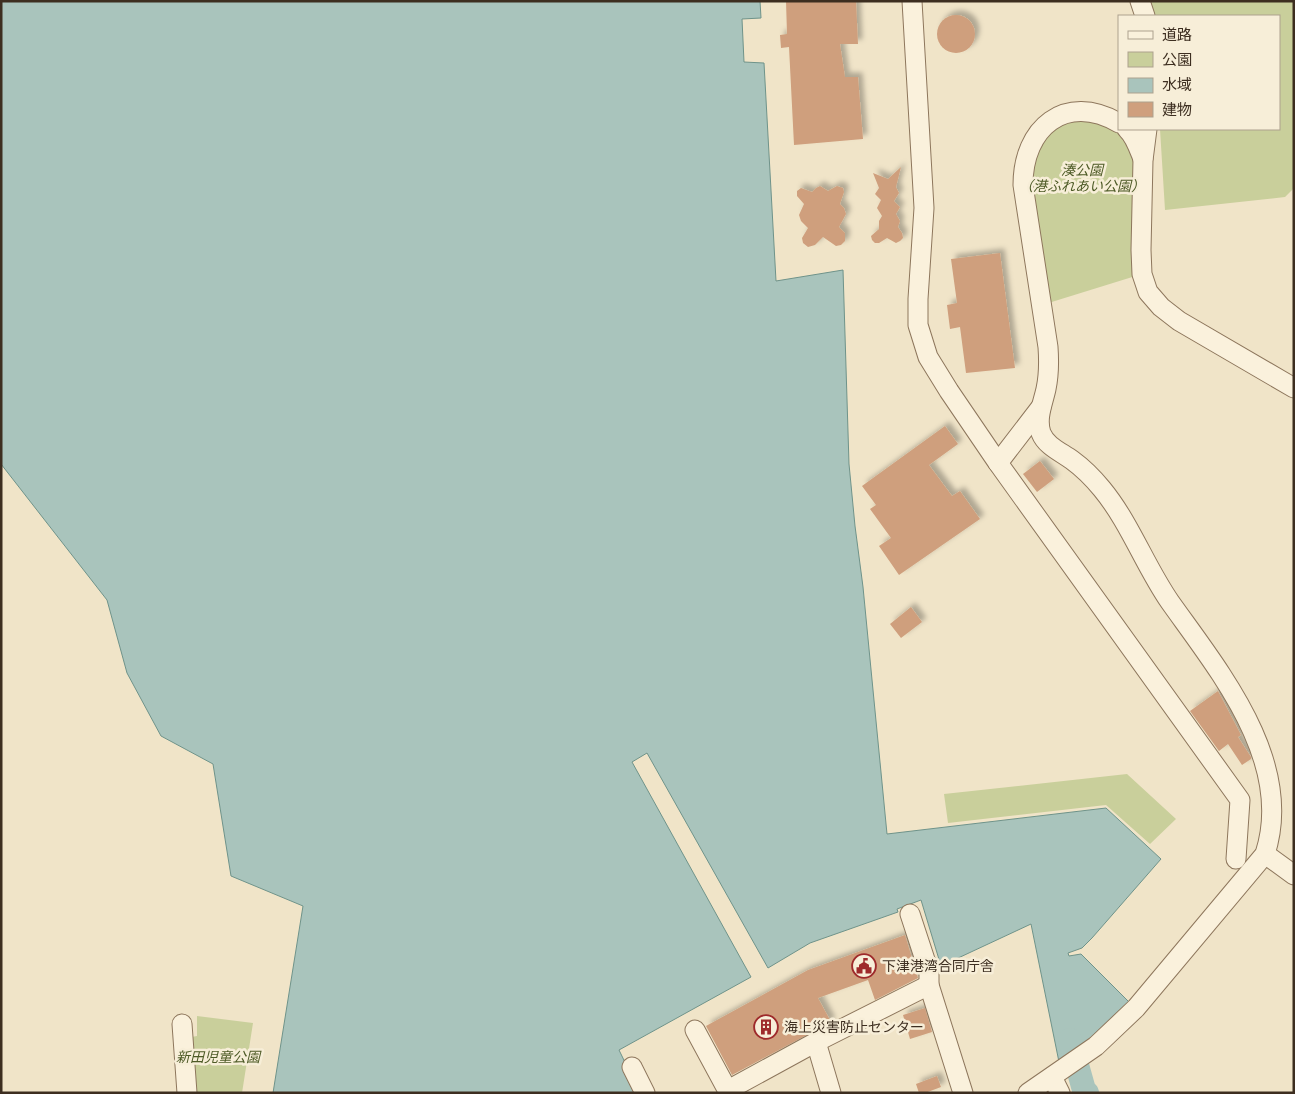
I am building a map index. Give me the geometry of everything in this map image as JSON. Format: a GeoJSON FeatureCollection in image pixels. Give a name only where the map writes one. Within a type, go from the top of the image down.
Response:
{"type":"FeatureCollection","features":[{"type":"Feature","properties":{"kind":"street"},"geometry":{"type":"LineString","coordinates":[[912,1],[924,208],[918,325],[928,357],[998,463],[1240,800],[1236,859]]}},
{"type":"Feature","properties":{"kind":"street"},"geometry":{"type":"LineString","coordinates":[[1140,1],[1145,15]]}},
{"type":"Feature","properties":{"kind":"street"},"geometry":{"type":"LineString","coordinates":[[1028,1093],[1057,1081],[1136,1008],[1265,854],[1278,833],[1284,804],[1281,771],[1273,746],[1246,698],[1170,601],[1104,490],[1073,461],[1048,443],[1042,435],[1039,426],[1049,369],[1048,347],[1022,185],[1022,170],[1025,156],[1029,145],[1046,123],[1062,115],[1077,111],[1115,119]]}},
{"type":"Feature","properties":{"kind":"street"},"geometry":{"type":"LineString","coordinates":[[1127,130],[1136,142],[1143,160]]}},
{"type":"Feature","properties":{"kind":"street"},"geometry":{"type":"LineString","coordinates":[[1147,130],[1143,160],[1140,250],[1142,274],[1148,292],[1161,307],[1179,322],[1294,388]]}},
{"type":"Feature","properties":{"kind":"street"},"geometry":{"type":"LineString","coordinates":[[998,463],[1041,406]]}},
{"type":"Feature","properties":{"kind":"street"},"geometry":{"type":"LineString","coordinates":[[1265,854],[1294,875]]}},
{"type":"Feature","properties":{"kind":"street"},"geometry":{"type":"LineString","coordinates":[[910,914],[929,972],[929,985],[963,1093]]}},
{"type":"Feature","properties":{"kind":"street"},"geometry":{"type":"LineString","coordinates":[[695,1030],[728,1091],[816,1042],[929,985]]}},
{"type":"Feature","properties":{"kind":"street"},"geometry":{"type":"LineString","coordinates":[[182,1024],[187,1093]]}},
{"type":"Feature","properties":{"kind":"street"},"geometry":{"type":"LineString","coordinates":[[816,1042],[831,1093]]}},
{"type":"Feature","properties":{"kind":"street"},"geometry":{"type":"LineString","coordinates":[[632,1067],[645,1093]]}},
{"type":"Feature","properties":{"kind":"green space"},"geometry":{"type":"Polygon","coordinates":[[[1151,1],[1294,1],[1294,188],[1285,197],[1165,210],[1160,130],[1280,130],[1280,15],[1153,15],[1151,1]]]}},
{"type":"Feature","properties":{"kind":"green space","name":"湊公園 （港ふれあい公園）"},"geometry":{"type":"Polygon","coordinates":[[[1092,113],[1136,142],[1142,274],[1042,305],[1023,185],[1036,135],[1092,113]]]}},
{"type":"Feature","properties":{"kind":"green space"},"geometry":{"type":"Polygon","coordinates":[[[1127,774],[1176,819],[1150,844],[1106,805],[948,823],[944,794],[1127,774]]]}},
{"type":"Feature","properties":{"kind":"green space","name":"新田児童公園"},"geometry":{"type":"Polygon","coordinates":[[[197,1016],[253,1023],[242,1093],[190,1093],[186,1038],[197,1036],[197,1016]]]}},
{"type":"Feature","properties":{"kind":"water"},"geometry":{"type":"Polygon","coordinates":[[[1,1],[760,1],[761,18],[742,19],[744,62],[764,63],[776,281],[843,270],[849,464],[887,834],[1106,808],[1161,859],[1092,938],[1082,948],[1068,953],[1069,956],[1081,954],[1131,1004],[1095,1039],[1059,1062],[1031,924],[941,966],[921,900],[897,909],[898,912],[810,943],[768,968],[647,753],[632,762],[751,977],[619,1050],[640,1093],[273,1093],[303,906],[231,876],[213,764],[161,736],[127,673],[107,600],[1,464],[1,1]]]}},
{"type":"Feature","properties":{"kind":"building"},"geometry":{"type":"Polygon","coordinates":[[[786,1],[856,1],[858,44],[840,44],[845,77],[858,77],[863,139],[794,145],[789,47],[781,48],[780,35],[787,34],[786,1]]]}},
{"type":"Feature","properties":{"kind":"building"},"geometry":{"type":"Polygon","coordinates":[[[956,15],[969,21],[975,34],[969,47],[956,53],[943,47],[937,34],[943,21],[956,15]]]}},
{"type":"Feature","properties":{"kind":"building"},"geometry":{"type":"Polygon","coordinates":[[[901,167],[896,187],[899,193],[894,201],[900,207],[896,214],[900,221],[898,227],[903,238],[896,243],[887,238],[879,243],[875,243],[871,236],[879,229],[879,221],[882,216],[877,208],[881,200],[875,194],[879,188],[873,173],[888,179],[901,167]]]}},
{"type":"Feature","properties":{"kind":"building"},"geometry":{"type":"Polygon","coordinates":[[[820,186],[828,191],[837,186],[843,188],[844,192],[840,204],[846,214],[839,227],[845,233],[845,241],[841,245],[836,246],[823,237],[815,245],[808,247],[803,243],[802,238],[808,228],[801,221],[799,215],[804,204],[797,196],[797,191],[801,188],[812,192],[820,186]]]}},
{"type":"Feature","properties":{"kind":"building"},"geometry":{"type":"Polygon","coordinates":[[[1000,253],[1015,368],[966,373],[960,327],[950,329],[947,305],[957,303],[951,259],[1000,253]]]}},
{"type":"Feature","properties":{"kind":"building"},"geometry":{"type":"Polygon","coordinates":[[[945,426],[958,444],[929,465],[952,496],[960,491],[980,519],[899,575],[879,546],[891,538],[870,509],[876,505],[862,486],[945,426]]]}},
{"type":"Feature","properties":{"kind":"building"},"geometry":{"type":"Polygon","coordinates":[[[1040,461],[1054,479],[1037,492],[1023,474],[1040,461]]]}},
{"type":"Feature","properties":{"kind":"building"},"geometry":{"type":"Polygon","coordinates":[[[911,607],[922,622],[901,638],[890,624],[911,607]]]}},
{"type":"Feature","properties":{"kind":"building"},"geometry":{"type":"Polygon","coordinates":[[[1218,691],[1241,735],[1238,737],[1251,757],[1242,765],[1228,744],[1219,751],[1190,711],[1218,691]]]}},
{"type":"Feature","properties":{"kind":"building","name":"海上災害防止センター"},"geometry":{"type":"Polygon","coordinates":[[[905,935],[918,978],[875,1000],[868,980],[818,998],[831,1022],[732,1075],[706,1026],[808,970],[905,935]]]}},
{"type":"Feature","properties":{"kind":"building"},"geometry":{"type":"Polygon","coordinates":[[[925,1008],[932,1032],[910,1039],[903,1015],[925,1008]]]}},
{"type":"Feature","properties":{"kind":"building"},"geometry":{"type":"Polygon","coordinates":[[[937,1076],[941,1087],[925,1093],[919,1093],[916,1084],[937,1076]]]}},
{"type":"Feature","properties":{"kind":"waterway"},"geometry":{"type":"LineString","coordinates":[[1070,1040],[1084,1090],[1087,1093]]}},
{"type":"Feature","properties":{"kind":"place","name":"下津港湾合同庁舎"},"geometry":{"type":"Point","coordinates":[864,966]}},
{"type":"Feature","properties":{"kind":"place","name":"海上災害防止センター"},"geometry":{"type":"Point","coordinates":[766,1027]}}]}
